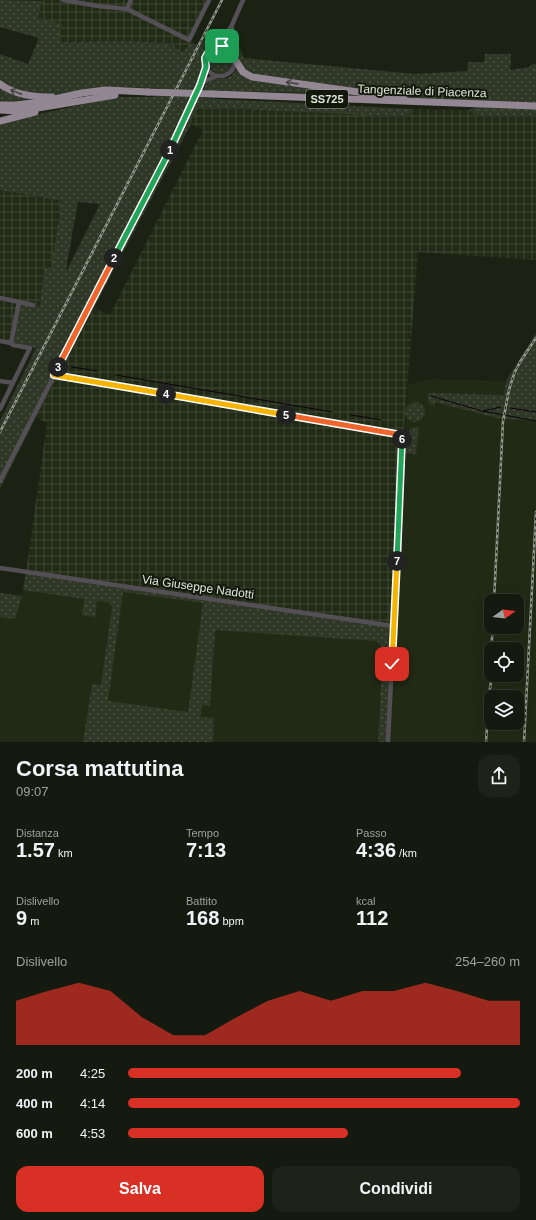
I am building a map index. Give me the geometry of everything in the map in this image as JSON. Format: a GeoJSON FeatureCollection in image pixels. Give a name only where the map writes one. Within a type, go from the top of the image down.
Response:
{"type":"FeatureCollection","features":[{"type":"Feature","properties":{"kind":"highway"},"geometry":{"type":"LineString","coordinates":[[236,61],[243,72],[252,77],[379,95],[424,98],[442,103]]}},
{"type":"Feature","properties":{"kind":"highway"},"geometry":{"type":"LineString","coordinates":[[0,84],[19,94],[35,97],[82,93]]}},
{"type":"Feature","properties":{"kind":"highway","name":"Tangenziale di Piacenza"},"geometry":{"type":"LineString","coordinates":[[0,105],[41,102],[82,93],[106,90],[536,106]]}},
{"type":"Feature","properties":{"kind":"highway","name":"Tangenziale di Piacenza"},"geometry":{"type":"LineString","coordinates":[[0,110],[18,111],[65,104],[106,95],[139,92]]}},
{"type":"Feature","properties":{"kind":"highway"},"geometry":{"type":"LineString","coordinates":[[0,121],[65,104]]}},
{"type":"Feature","properties":{"kind":"street"},"geometry":{"type":"LineString","coordinates":[[63,0],[127,9],[189,40],[209,0]]}},
{"type":"Feature","properties":{"kind":"street"},"geometry":{"type":"LineString","coordinates":[[127,9],[131,0]]}},
{"type":"Feature","properties":{"kind":"street"},"geometry":{"type":"LineString","coordinates":[[219,46],[232,25],[243,0]]}},
{"type":"Feature","properties":{"kind":"street"},"geometry":{"type":"LineString","coordinates":[[230,49],[232,25]]}},
{"type":"Feature","properties":{"kind":"street"},"geometry":{"type":"LineString","coordinates":[[0,481],[170,149],[200,85],[206,67],[205,58],[207,54],[213,47],[219,46],[230,49],[236,61],[233,70],[230,73],[207,80],[200,85]]}},
{"type":"Feature","properties":{"kind":"street"},"geometry":{"type":"LineString","coordinates":[[206,67],[212,74],[217,76]]}},
{"type":"Feature","properties":{"kind":"street"},"geometry":{"type":"LineString","coordinates":[[0,298],[33,305]]}},
{"type":"Feature","properties":{"kind":"street"},"geometry":{"type":"LineString","coordinates":[[11,343],[19,302]]}},
{"type":"Feature","properties":{"kind":"street"},"geometry":{"type":"LineString","coordinates":[[0,341],[30,348],[0,409]]}},
{"type":"Feature","properties":{"kind":"street"},"geometry":{"type":"LineString","coordinates":[[54,375],[402,435],[388,742]]}},
{"type":"Feature","properties":{"kind":"street"},"geometry":{"type":"LineString","coordinates":[[0,381],[13,383]]}},
{"type":"Feature","properties":{"kind":"street","name":"Via Giuseppe Nadotti"},"geometry":{"type":"LineString","coordinates":[[0,568],[394,626]]}},
{"type":"Feature","properties":{"kind":"shaded area"},"geometry":{"type":"Polygon","coordinates":[[[0,0],[42,1],[38,18],[62,24],[59,42],[125,41],[171,43],[182,53],[191,42],[200,46],[210,34],[215,31],[222,30],[233,35],[244,58],[415,74],[467,71],[468,62],[484,62],[485,54],[511,54],[510,70],[529,67],[536,64],[536,117],[477,116],[469,110],[487,102],[350,94],[203,90],[207,84],[212,81],[229,77],[233,74],[237,68],[239,60],[238,54],[234,48],[228,45],[215,43],[209,46],[203,55],[203,70],[199,98],[412,109],[408,117],[196,107],[191,124],[36,417],[0,489],[0,421],[36,348],[13,342],[21,305],[40,306],[44,267],[51,268],[62,201],[0,190],[0,123],[115,97],[154,97],[160,88],[107,87],[46,98],[0,102],[0,54],[28,64],[39,38],[0,27],[0,0]],[[78,202],[67,270],[100,204],[78,202]]]}},
{"type":"Feature","properties":{"kind":"shaded area"},"geometry":{"type":"Polygon","coordinates":[[[40,0],[211,0],[191,42],[182,53],[171,43],[125,41],[59,42],[38,18],[42,1],[40,0]]]}},
{"type":"Feature","properties":{"kind":"shaded area"},"geometry":{"type":"Polygon","coordinates":[[[221,49],[229,53],[233,61],[229,69],[221,73],[213,69],[209,61],[213,53],[221,49]]]}},
{"type":"Feature","properties":{"kind":"shaded area"},"geometry":{"type":"Polygon","coordinates":[[[196,107],[408,117],[412,109],[469,110],[477,116],[536,117],[536,260],[418,252],[402,453],[394,626],[26,572],[47,423],[36,417],[94,308],[110,315],[203,130],[191,124],[196,107]]]}},
{"type":"Feature","properties":{"kind":"shaded area"},"geometry":{"type":"Polygon","coordinates":[[[0,190],[62,201],[51,269],[44,267],[40,306],[13,342],[0,340],[0,190]]]}},
{"type":"Feature","properties":{"kind":"shaded area"},"geometry":{"type":"Polygon","coordinates":[[[536,333],[536,421],[501,419],[435,402],[434,406],[428,402],[428,394],[430,393],[504,395],[506,381],[536,333]]]}},
{"type":"Feature","properties":{"kind":"shaded area"},"geometry":{"type":"Polygon","coordinates":[[[431,379],[506,381],[501,419],[536,421],[536,742],[0,742],[0,593],[22,596],[26,572],[394,626],[408,385],[431,379]]]}},
{"type":"Feature","properties":{"kind":"shaded area"},"geometry":{"type":"Polygon","coordinates":[[[415,402],[422,405],[425,412],[422,419],[415,422],[408,419],[405,412],[408,405],[415,402]]]}},
{"type":"Feature","properties":{"kind":"shaded area"},"geometry":{"type":"Polygon","coordinates":[[[419,427],[416,454],[402,453],[404,439],[411,428],[419,427]]]}},
{"type":"Feature","properties":{"kind":"shaded area"},"geometry":{"type":"Polygon","coordinates":[[[26,572],[394,626],[388,742],[378,742],[383,648],[377,641],[215,630],[210,706],[202,705],[201,717],[214,718],[213,742],[83,742],[92,684],[101,685],[112,607],[108,602],[97,601],[95,617],[82,615],[84,599],[23,590],[26,572]],[[123,592],[108,701],[188,712],[203,603],[123,592]]]}},
{"type":"Feature","properties":{"kind":"shaded area"},"geometry":{"type":"Polygon","coordinates":[[[0,593],[22,596],[15,619],[0,617],[0,593]]]}},
{"type":"Feature","properties":{"kind":"waterway"},"geometry":{"type":"LineString","coordinates":[[72,367],[97,371]]}},
{"type":"Feature","properties":{"kind":"waterway"},"geometry":{"type":"LineString","coordinates":[[116,375],[332,412]]}},
{"type":"Feature","properties":{"kind":"waterway"},"geometry":{"type":"LineString","coordinates":[[431,396],[482,411],[536,421]]}},
{"type":"Feature","properties":{"kind":"waterway"},"geometry":{"type":"LineString","coordinates":[[483,411],[501,407]]}},
{"type":"Feature","properties":{"kind":"waterway"},"geometry":{"type":"LineString","coordinates":[[510,408],[536,412]]}},
{"type":"Feature","properties":{"kind":"waterway"},"geometry":{"type":"LineString","coordinates":[[351,415],[381,420]]}},
{"type":"Feature","properties":{"kind":"railway"},"geometry":{"type":"LineString","coordinates":[[0,432],[222,0]]}},
{"type":"Feature","properties":{"kind":"railway"},"geometry":{"type":"LineString","coordinates":[[494,594],[503,421],[509,390],[514,374],[536,338]]}},
{"type":"Feature","properties":{"kind":"railway"},"geometry":{"type":"LineString","coordinates":[[524,742],[536,512]]}},
{"type":"Feature","properties":{"kind":"railway"},"geometry":{"type":"LineString","coordinates":[[492,634],[492,642]]}},
{"type":"Feature","properties":{"kind":"railway"},"geometry":{"type":"LineString","coordinates":[[486,742],[491,682]]}},
{"type":"Feature","properties":{"kind":"route"},"geometry":{"type":"LineString","coordinates":[[222,46],[213,47],[207,54],[205,58],[206,67],[200,85],[177,135],[54,375],[402,435],[392,664]]}}]}
